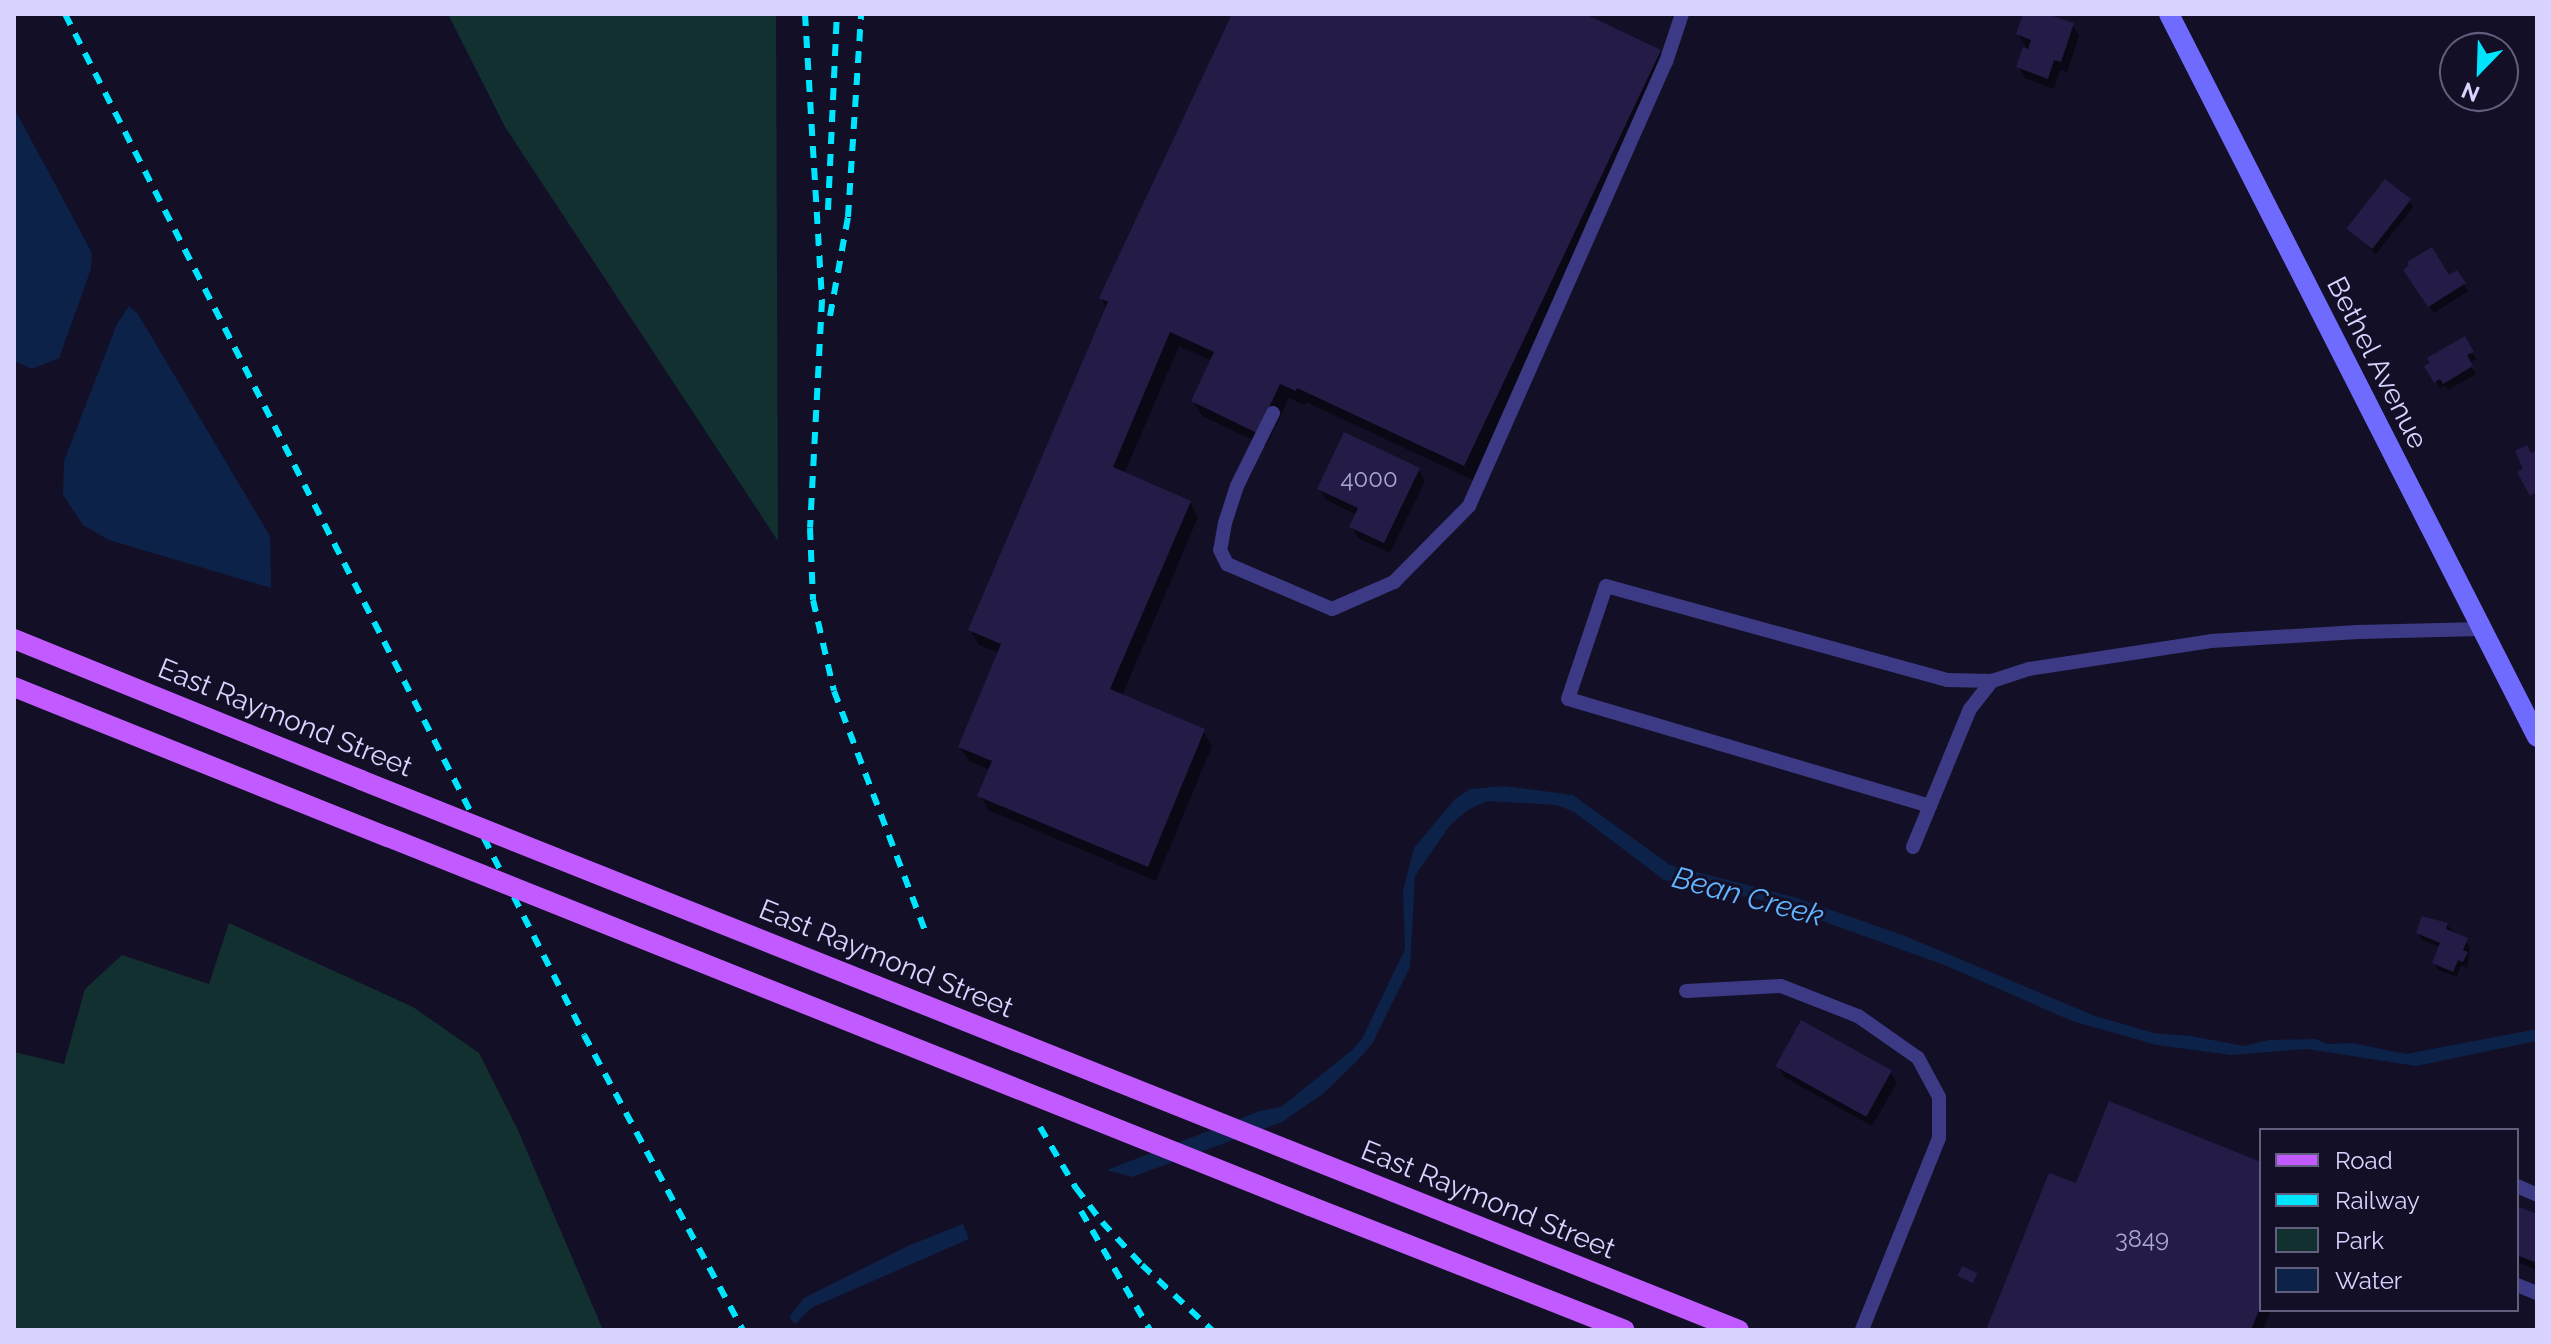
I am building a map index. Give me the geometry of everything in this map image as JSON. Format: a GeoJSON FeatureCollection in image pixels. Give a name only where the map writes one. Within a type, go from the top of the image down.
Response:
{"type":"FeatureCollection","features":[{"type":"Feature","properties":{"kind":"main road","name":"East Raymond Street"},"geometry":{"type":"LineString","coordinates":[[14,639],[1739,1330]]}},
{"type":"Feature","properties":{"kind":"main road"},"geometry":{"type":"LineString","coordinates":[[14,687],[1624,1330]]}},
{"type":"Feature","properties":{"kind":"street","name":"Bethel Avenue"},"geometry":{"type":"LineString","coordinates":[[2169,14],[2537,737]]}},
{"type":"Feature","properties":{"kind":"lane"},"geometry":{"type":"LineString","coordinates":[[1273,413],[1237,486],[1225,523],[1220,550],[1227,564],[1332,609],[1394,582],[1469,506],[1666,62],[1682,14]]}},
{"type":"Feature","properties":{"kind":"lane"},"geometry":{"type":"LineString","coordinates":[[1930,806],[1568,699],[1606,586],[1947,680],[1992,681],[2029,669],[2211,641],[2327,633],[2481,629]]}},
{"type":"Feature","properties":{"kind":"lane"},"geometry":{"type":"LineString","coordinates":[[1913,847],[1970,709],[1992,681]]}},
{"type":"Feature","properties":{"kind":"lane"},"geometry":{"type":"LineString","coordinates":[[1686,991],[1781,986],[1858,1016],[1918,1058],[1939,1097],[1939,1138],[1862,1330]]}},
{"type":"Feature","properties":{"kind":"green space"},"geometry":{"type":"Polygon","coordinates":[[[448,14],[776,14],[778,541],[505,127],[448,14]]]}},
{"type":"Feature","properties":{"kind":"green space"},"geometry":{"type":"Polygon","coordinates":[[[229,923],[413,1007],[479,1053],[517,1128],[603,1330],[14,1330],[14,1052],[64,1064],[85,989],[122,955],[209,984],[229,923]]]}},
{"type":"Feature","properties":{"kind":"water"},"geometry":{"type":"Polygon","coordinates":[[[14,108],[92,253],[91,269],[59,358],[32,369],[14,361],[14,108]]]}},
{"type":"Feature","properties":{"kind":"water"},"geometry":{"type":"Polygon","coordinates":[[[129,306],[138,314],[270,536],[271,588],[109,540],[83,525],[63,495],[64,461],[117,324],[129,306]]]}},
{"type":"Feature","properties":{"kind":"water","name":"Bean Creek"},"geometry":{"type":"Polygon","coordinates":[[[1504,786],[1573,795],[1670,865],[1797,898],[1905,936],[2095,1016],[2154,1033],[2244,1046],[2269,1040],[2315,1039],[2328,1044],[2352,1043],[2406,1054],[2537,1029],[2537,1041],[2416,1066],[2307,1049],[2231,1055],[2157,1045],[2072,1021],[1947,966],[1770,902],[1664,880],[1574,812],[1557,805],[1487,801],[1468,810],[1450,825],[1415,876],[1410,967],[1372,1044],[1358,1060],[1324,1093],[1282,1122],[1132,1177],[1107,1170],[1260,1111],[1281,1107],[1352,1050],[1362,1039],[1405,949],[1403,891],[1414,848],[1455,799],[1470,789],[1504,786]]]}},
{"type":"Feature","properties":{"kind":"water"},"geometry":{"type":"Polygon","coordinates":[[[963,1224],[969,1239],[811,1308],[795,1324],[791,1320],[790,1316],[804,1298],[910,1245],[963,1224]]]}},
{"type":"Feature","properties":{"kind":"building"},"geometry":{"type":"Polygon","coordinates":[[[1232,14],[1585,14],[1661,50],[1464,466],[1297,388],[1296,391],[1280,384],[1257,433],[1191,401],[1214,352],[1170,332],[1113,467],[1191,501],[1110,689],[1205,729],[1148,867],[977,796],[992,761],[958,747],[1001,644],[968,630],[1108,302],[1099,298],[1232,14]]]}},
{"type":"Feature","properties":{"kind":"building"},"geometry":{"type":"Polygon","coordinates":[[[2023,14],[2047,14],[2074,23],[2061,62],[2054,60],[2048,79],[2016,67],[2023,47],[2028,49],[2031,40],[2016,34],[2023,14]]]}},
{"type":"Feature","properties":{"kind":"building"},"geometry":{"type":"Polygon","coordinates":[[[2385,179],[2411,199],[2372,249],[2346,229],[2385,179]]]}},
{"type":"Feature","properties":{"kind":"building"},"geometry":{"type":"Polygon","coordinates":[[[2432,247],[2449,275],[2457,270],[2466,283],[2428,307],[2403,270],[2409,265],[2407,262],[2432,247]]]}},
{"type":"Feature","properties":{"kind":"building"},"geometry":{"type":"Polygon","coordinates":[[[2465,336],[2474,352],[2467,355],[2473,366],[2443,384],[2440,379],[2434,383],[2424,366],[2430,363],[2427,358],[2465,336]]]}},
{"type":"Feature","properties":{"kind":"building"},"geometry":{"type":"Polygon","coordinates":[[[1344,432],[1420,468],[1384,543],[1349,527],[1358,508],[1317,489],[1344,432]]]}},
{"type":"Feature","properties":{"kind":"building"},"geometry":{"type":"Polygon","coordinates":[[[2527,445],[2531,453],[2537,450],[2537,492],[2530,496],[2517,472],[2523,469],[2515,451],[2527,445]]]}},
{"type":"Feature","properties":{"kind":"building"},"geometry":{"type":"Polygon","coordinates":[[[2422,916],[2448,923],[2446,929],[2468,938],[2463,950],[2468,952],[2463,962],[2458,960],[2453,972],[2432,963],[2440,943],[2416,933],[2422,916]]]}},
{"type":"Feature","properties":{"kind":"building"},"geometry":{"type":"Polygon","coordinates":[[[1801,1020],[1892,1070],[1866,1117],[1775,1066],[1801,1020]]]}},
{"type":"Feature","properties":{"kind":"building"},"geometry":{"type":"Polygon","coordinates":[[[2109,1101],[2259,1161],[2259,1310],[2251,1330],[1986,1330],[2049,1173],[2076,1183],[2109,1101]]]}},
{"type":"Feature","properties":{"kind":"building"},"geometry":{"type":"Polygon","coordinates":[[[2519,1207],[2537,1214],[2537,1263],[2519,1256],[2519,1207]]]}},
{"type":"Feature","properties":{"kind":"building"},"geometry":{"type":"Polygon","coordinates":[[[1962,1266],[1977,1273],[1973,1283],[1957,1276],[1962,1266]]]}},
{"type":"Feature","properties":{"kind":"railway"},"geometry":{"type":"LineString","coordinates":[[65,14],[584,1035],[743,1330]]}},
{"type":"Feature","properties":{"kind":"railway"},"geometry":{"type":"LineString","coordinates":[[805,14],[822,300],[810,528],[813,600],[834,691],[925,931]]}},
{"type":"Feature","properties":{"kind":"railway"},"geometry":{"type":"LineString","coordinates":[[828,210],[837,14]]}},
{"type":"Feature","properties":{"kind":"railway"},"geometry":{"type":"LineString","coordinates":[[830,316],[848,217],[861,14]]}},
{"type":"Feature","properties":{"kind":"railway"},"geometry":{"type":"LineString","coordinates":[[1040,1127],[1076,1188],[1102,1222],[1142,1265],[1212,1330]]}},
{"type":"Feature","properties":{"kind":"railway"},"geometry":{"type":"LineString","coordinates":[[1081,1211],[1150,1330]]}}]}
